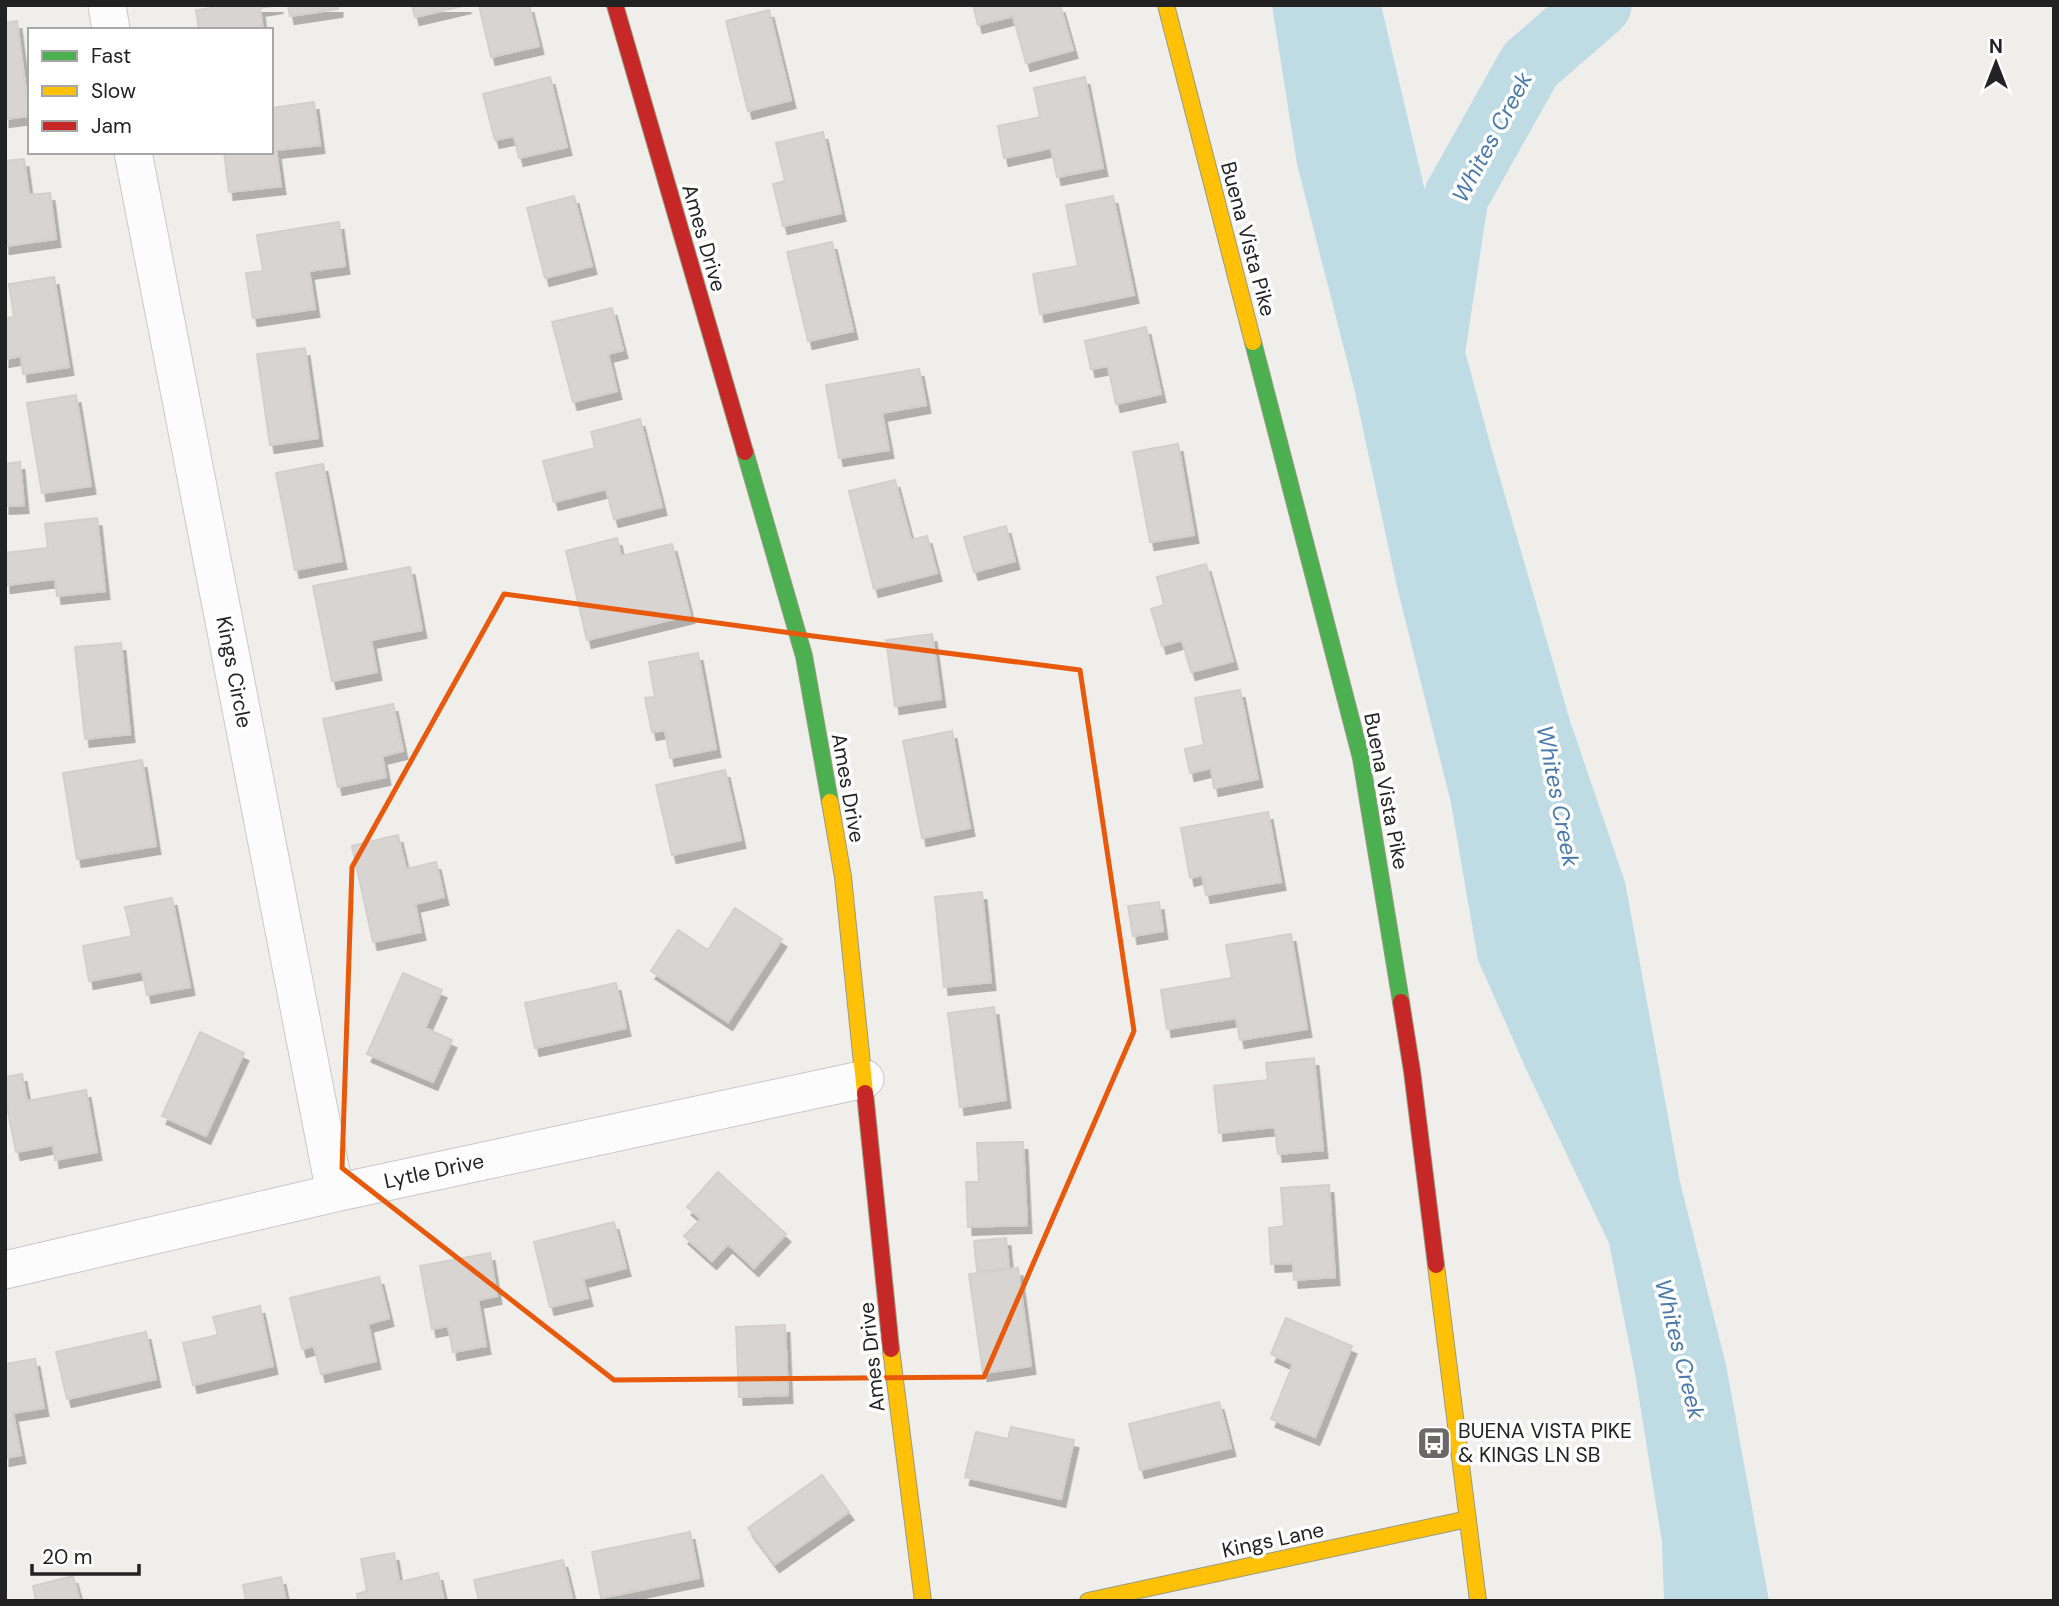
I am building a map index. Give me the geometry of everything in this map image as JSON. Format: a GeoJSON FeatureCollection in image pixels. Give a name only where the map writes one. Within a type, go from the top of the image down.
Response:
{"type":"FeatureCollection","features":[{"type":"Feature","properties":{"kind":"street"},"geometry":{"type":"LineString","coordinates":[[107,5],[111,28]]}},
{"type":"Feature","properties":{"kind":"street","name":"Ames Drive"},"geometry":{"type":"LineString","coordinates":[[615,5],[804,656],[843,877],[892,1363],[923,1601]]}},
{"type":"Feature","properties":{"kind":"street","name":"Buena Vista Pike"},"geometry":{"type":"LineString","coordinates":[[1166,5],[1362,758],[1412,1071],[1478,1601]]}},
{"type":"Feature","properties":{"kind":"street","name":"Kings Circle"},"geometry":{"type":"LineString","coordinates":[[133,154],[335,1193]]}},
{"type":"Feature","properties":{"kind":"street","name":"Lytle Drive"},"geometry":{"type":"LineString","coordinates":[[5,1270],[335,1193],[864,1079]]}},
{"type":"Feature","properties":{"kind":"street","name":"Kings Lane"},"geometry":{"type":"LineString","coordinates":[[1088,1601],[1468,1519]]}},
{"type":"Feature","properties":{"kind":"highlighted area"},"geometry":{"type":"Polygon","coordinates":[[[504,594],[1080,670],[1134,1031],[984,1377],[614,1380],[342,1168],[352,867],[504,594]]]}},
{"type":"Feature","properties":{"kind":"water"},"geometry":{"type":"Polygon","coordinates":[[[1272,5],[1381,5],[1450,297],[1493,454],[1570,721],[1625,882],[1680,1182],[1726,1365],[1769,1601],[1664,1601],[1662,1542],[1635,1373],[1609,1243],[1526,1069],[1478,960],[1451,803],[1397,587],[1355,392],[1297,164],[1272,5]]]}},
{"type":"Feature","properties":{"kind":"building"},"geometry":{"type":"Polygon","coordinates":[[[211,5],[279,5],[260,8],[263,28],[199,28],[196,10],[211,8],[211,5]]]}},
{"type":"Feature","properties":{"kind":"building"},"geometry":{"type":"Polygon","coordinates":[[[288,5],[338,5],[338,9],[290,16],[288,5]]]}},
{"type":"Feature","properties":{"kind":"building"},"geometry":{"type":"Polygon","coordinates":[[[412,5],[467,5],[415,17],[412,5]]]}},
{"type":"Feature","properties":{"kind":"building"},"geometry":{"type":"Polygon","coordinates":[[[479,5],[529,5],[539,46],[491,57],[479,5]]]}},
{"type":"Feature","properties":{"kind":"building"},"geometry":{"type":"Polygon","coordinates":[[[973,5],[1060,5],[1073,50],[1026,63],[1013,16],[978,25],[973,5]]]}},
{"type":"Feature","properties":{"kind":"building"},"geometry":{"type":"Polygon","coordinates":[[[769,10],[791,100],[748,111],[726,21],[769,10]]]}},
{"type":"Feature","properties":{"kind":"building"},"geometry":{"type":"Polygon","coordinates":[[[17,21],[28,116],[5,119],[5,23],[17,21]]]}},
{"type":"Feature","properties":{"kind":"building"},"geometry":{"type":"Polygon","coordinates":[[[550,77],[567,147],[519,158],[514,136],[495,140],[483,94],[550,77]]]}},
{"type":"Feature","properties":{"kind":"building"},"geometry":{"type":"Polygon","coordinates":[[[1085,77],[1103,168],[1057,177],[1051,148],[1004,158],[998,126],[1040,117],[1034,88],[1085,77]]]}},
{"type":"Feature","properties":{"kind":"building"},"geometry":{"type":"Polygon","coordinates":[[[314,102],[320,145],[276,150],[281,186],[229,192],[224,154],[273,154],[273,108],[314,102]]]}},
{"type":"Feature","properties":{"kind":"building"},"geometry":{"type":"Polygon","coordinates":[[[823,132],[841,213],[783,226],[773,184],[785,181],[776,143],[823,132]]]}},
{"type":"Feature","properties":{"kind":"building"},"geometry":{"type":"Polygon","coordinates":[[[24,159],[29,195],[50,193],[56,239],[5,246],[5,161],[24,159]]]}},
{"type":"Feature","properties":{"kind":"building"},"geometry":{"type":"Polygon","coordinates":[[[574,196],[592,266],[545,278],[527,208],[574,196]]]}},
{"type":"Feature","properties":{"kind":"building"},"geometry":{"type":"Polygon","coordinates":[[[1113,196],[1134,295],[1040,314],[1033,274],[1078,266],[1066,205],[1113,196]]]}},
{"type":"Feature","properties":{"kind":"building"},"geometry":{"type":"Polygon","coordinates":[[[339,222],[345,266],[309,271],[315,309],[253,318],[246,273],[263,271],[257,235],[339,222]]]}},
{"type":"Feature","properties":{"kind":"building"},"geometry":{"type":"Polygon","coordinates":[[[832,242],[853,331],[808,341],[787,252],[832,242]]]}},
{"type":"Feature","properties":{"kind":"building"},"geometry":{"type":"Polygon","coordinates":[[[54,277],[69,367],[23,374],[21,356],[5,359],[5,318],[14,317],[9,284],[54,277]]]}},
{"type":"Feature","properties":{"kind":"building"},"geometry":{"type":"Polygon","coordinates":[[[612,308],[623,350],[608,354],[617,391],[573,402],[552,322],[612,308]]]}},
{"type":"Feature","properties":{"kind":"building"},"geometry":{"type":"Polygon","coordinates":[[[1146,327],[1161,394],[1116,404],[1108,366],[1091,369],[1085,341],[1146,327]]]}},
{"type":"Feature","properties":{"kind":"building"},"geometry":{"type":"Polygon","coordinates":[[[305,348],[318,438],[270,445],[257,354],[305,348]]]}},
{"type":"Feature","properties":{"kind":"building"},"geometry":{"type":"Polygon","coordinates":[[[919,369],[926,405],[882,413],[889,450],[839,458],[826,385],[919,369]]]}},
{"type":"Feature","properties":{"kind":"building"},"geometry":{"type":"Polygon","coordinates":[[[76,395],[91,486],[42,493],[27,403],[76,395]]]}},
{"type":"Feature","properties":{"kind":"building"},"geometry":{"type":"Polygon","coordinates":[[[640,419],[662,507],[614,519],[606,489],[554,502],[543,461],[595,448],[591,432],[640,419]]]}},
{"type":"Feature","properties":{"kind":"building"},"geometry":{"type":"Polygon","coordinates":[[[1178,444],[1194,535],[1150,542],[1133,452],[1178,444]]]}},
{"type":"Feature","properties":{"kind":"building"},"geometry":{"type":"Polygon","coordinates":[[[20,462],[24,505],[5,506],[5,464],[20,462]]]}},
{"type":"Feature","properties":{"kind":"building"},"geometry":{"type":"Polygon","coordinates":[[[323,464],[342,561],[295,570],[276,473],[323,464]]]}},
{"type":"Feature","properties":{"kind":"building"},"geometry":{"type":"Polygon","coordinates":[[[895,480],[911,540],[927,536],[937,573],[874,589],[849,491],[895,480]]]}},
{"type":"Feature","properties":{"kind":"building"},"geometry":{"type":"Polygon","coordinates":[[[97,518],[105,591],[57,596],[55,579],[6,585],[5,553],[48,548],[45,524],[97,518]]]}},
{"type":"Feature","properties":{"kind":"building"},"geometry":{"type":"Polygon","coordinates":[[[1006,526],[1015,561],[974,572],[964,537],[1006,526]]]}},
{"type":"Feature","properties":{"kind":"building"},"geometry":{"type":"Polygon","coordinates":[[[617,538],[621,556],[672,544],[690,615],[587,640],[566,551],[617,538]]]}},
{"type":"Feature","properties":{"kind":"building"},"geometry":{"type":"Polygon","coordinates":[[[1206,564],[1233,661],[1191,672],[1182,640],[1162,646],[1151,609],[1164,605],[1157,577],[1206,564]]]}},
{"type":"Feature","properties":{"kind":"building"},"geometry":{"type":"Polygon","coordinates":[[[410,567],[422,630],[371,640],[377,672],[332,681],[313,586],[410,567]]]}},
{"type":"Feature","properties":{"kind":"building"},"geometry":{"type":"Polygon","coordinates":[[[932,634],[941,699],[895,706],[886,640],[932,634]]]}},
{"type":"Feature","properties":{"kind":"building"},"geometry":{"type":"Polygon","coordinates":[[[121,643],[130,734],[85,739],[75,647],[121,643]]]}},
{"type":"Feature","properties":{"kind":"building"},"geometry":{"type":"Polygon","coordinates":[[[698,653],[716,749],[670,758],[665,730],[652,732],[645,698],[655,697],[649,662],[698,653]]]}},
{"type":"Feature","properties":{"kind":"building"},"geometry":{"type":"Polygon","coordinates":[[[1240,690],[1258,779],[1214,788],[1211,768],[1190,773],[1185,749],[1204,745],[1195,698],[1240,690]]]}},
{"type":"Feature","properties":{"kind":"building"},"geometry":{"type":"Polygon","coordinates":[[[393,704],[403,751],[382,756],[386,777],[338,787],[323,719],[393,704]]]}},
{"type":"Feature","properties":{"kind":"building"},"geometry":{"type":"Polygon","coordinates":[[[952,731],[970,828],[922,838],[903,741],[952,731]]]}},
{"type":"Feature","properties":{"kind":"building"},"geometry":{"type":"Polygon","coordinates":[[[142,760],[156,846],[77,859],[63,773],[142,760]]]}},
{"type":"Feature","properties":{"kind":"building"},"geometry":{"type":"Polygon","coordinates":[[[725,770],[741,840],[672,855],[656,785],[725,770]]]}},
{"type":"Feature","properties":{"kind":"building"},"geometry":{"type":"Polygon","coordinates":[[[1268,812],[1281,882],[1206,895],[1202,875],[1190,878],[1181,828],[1268,812]]]}},
{"type":"Feature","properties":{"kind":"building"},"geometry":{"type":"Polygon","coordinates":[[[398,835],[406,869],[436,862],[444,897],[415,904],[421,932],[373,942],[352,846],[398,835]]]}},
{"type":"Feature","properties":{"kind":"building"},"geometry":{"type":"Polygon","coordinates":[[[982,892],[991,982],[944,987],[935,897],[982,892]]]}},
{"type":"Feature","properties":{"kind":"building"},"geometry":{"type":"Polygon","coordinates":[[[172,898],[190,987],[147,995],[142,971],[89,981],[83,946],[132,936],[125,907],[172,898]]]}},
{"type":"Feature","properties":{"kind":"building"},"geometry":{"type":"Polygon","coordinates":[[[1159,902],[1163,931],[1133,936],[1128,906],[1159,902]]]}},
{"type":"Feature","properties":{"kind":"building"},"geometry":{"type":"Polygon","coordinates":[[[735,908],[782,939],[728,1022],[651,971],[678,930],[708,950],[735,908]]]}},
{"type":"Feature","properties":{"kind":"building"},"geometry":{"type":"Polygon","coordinates":[[[1291,934],[1307,1029],[1240,1040],[1236,1018],[1167,1029],[1161,990],[1232,978],[1226,945],[1291,934]]]}},
{"type":"Feature","properties":{"kind":"building"},"geometry":{"type":"Polygon","coordinates":[[[403,973],[442,990],[425,1028],[452,1040],[433,1082],[367,1054],[403,973]]]}},
{"type":"Feature","properties":{"kind":"building"},"geometry":{"type":"Polygon","coordinates":[[[616,983],[626,1028],[535,1048],[525,1003],[616,983]]]}},
{"type":"Feature","properties":{"kind":"building"},"geometry":{"type":"Polygon","coordinates":[[[994,1007],[1006,1100],[960,1107],[948,1013],[994,1007]]]}},
{"type":"Feature","properties":{"kind":"building"},"geometry":{"type":"Polygon","coordinates":[[[200,1032],[244,1053],[206,1136],[162,1116],[200,1032]]]}},
{"type":"Feature","properties":{"kind":"building"},"geometry":{"type":"Polygon","coordinates":[[[1314,1058],[1323,1150],[1278,1154],[1275,1127],[1219,1133],[1214,1086],[1268,1080],[1266,1063],[1314,1058]]]}},
{"type":"Feature","properties":{"kind":"building"},"geometry":{"type":"Polygon","coordinates":[[[22,1074],[27,1101],[86,1090],[97,1152],[55,1160],[53,1145],[16,1152],[5,1096],[5,1077],[22,1074]]]}},
{"type":"Feature","properties":{"kind":"building"},"geometry":{"type":"Polygon","coordinates":[[[1023,1142],[1027,1225],[968,1227],[966,1182],[979,1182],[977,1143],[1023,1142]]]}},
{"type":"Feature","properties":{"kind":"building"},"geometry":{"type":"Polygon","coordinates":[[[718,1172],[786,1234],[754,1268],[728,1244],[712,1261],[684,1236],[701,1219],[687,1207],[718,1172]]]}},
{"type":"Feature","properties":{"kind":"building"},"geometry":{"type":"Polygon","coordinates":[[[1329,1185],[1335,1277],[1294,1280],[1293,1263],[1271,1264],[1269,1228],[1284,1226],[1281,1188],[1329,1185]]]}},
{"type":"Feature","properties":{"kind":"building"},"geometry":{"type":"Polygon","coordinates":[[[614,1222],[626,1268],[583,1279],[588,1298],[550,1307],[534,1242],[614,1222]]]}},
{"type":"Feature","properties":{"kind":"building"},"geometry":{"type":"Polygon","coordinates":[[[1006,1238],[1009,1268],[977,1271],[974,1241],[1006,1238]]]}},
{"type":"Feature","properties":{"kind":"building"},"geometry":{"type":"Polygon","coordinates":[[[490,1253],[497,1296],[478,1300],[486,1346],[453,1352],[448,1326],[432,1329],[420,1266],[490,1253]]]}},
{"type":"Feature","properties":{"kind":"building"},"geometry":{"type":"Polygon","coordinates":[[[1018,1268],[1031,1366],[983,1373],[969,1274],[1018,1268]]]}},
{"type":"Feature","properties":{"kind":"building"},"geometry":{"type":"Polygon","coordinates":[[[379,1277],[389,1318],[368,1324],[376,1361],[321,1374],[314,1346],[302,1349],[290,1298],[379,1277]]]}},
{"type":"Feature","properties":{"kind":"building"},"geometry":{"type":"Polygon","coordinates":[[[260,1306],[273,1366],[193,1385],[183,1343],[218,1335],[213,1317],[260,1306]]]}},
{"type":"Feature","properties":{"kind":"building"},"geometry":{"type":"Polygon","coordinates":[[[1286,1318],[1352,1346],[1315,1437],[1271,1419],[1293,1364],[1271,1354],[1286,1318]]]}},
{"type":"Feature","properties":{"kind":"building"},"geometry":{"type":"Polygon","coordinates":[[[785,1325],[788,1395],[739,1397],[736,1327],[785,1325]]]}},
{"type":"Feature","properties":{"kind":"building"},"geometry":{"type":"Polygon","coordinates":[[[146,1332],[156,1379],[67,1399],[56,1352],[146,1332]]]}},
{"type":"Feature","properties":{"kind":"building"},"geometry":{"type":"Polygon","coordinates":[[[35,1359],[44,1408],[13,1413],[21,1455],[5,1458],[5,1364],[35,1359]]]}},
{"type":"Feature","properties":{"kind":"building"},"geometry":{"type":"Polygon","coordinates":[[[1219,1402],[1231,1448],[1140,1470],[1129,1424],[1219,1402]]]}},
{"type":"Feature","properties":{"kind":"building"},"geometry":{"type":"Polygon","coordinates":[[[1011,1427],[1074,1440],[1061,1499],[965,1477],[976,1432],[1008,1439],[1011,1427]]]}},
{"type":"Feature","properties":{"kind":"building"},"geometry":{"type":"Polygon","coordinates":[[[822,1475],[849,1512],[775,1564],[748,1528],[822,1475]]]}},
{"type":"Feature","properties":{"kind":"building"},"geometry":{"type":"Polygon","coordinates":[[[690,1532],[699,1578],[601,1598],[592,1552],[690,1532]]]}},
{"type":"Feature","properties":{"kind":"building"},"geometry":{"type":"Polygon","coordinates":[[[394,1553],[399,1582],[438,1573],[444,1601],[358,1601],[357,1594],[367,1591],[361,1559],[394,1553]]]}},
{"type":"Feature","properties":{"kind":"building"},"geometry":{"type":"Polygon","coordinates":[[[563,1560],[573,1601],[479,1601],[474,1580],[563,1560]]]}},
{"type":"Feature","properties":{"kind":"building"},"geometry":{"type":"Polygon","coordinates":[[[73,1576],[80,1601],[36,1601],[33,1586],[73,1576]]]}},
{"type":"Feature","properties":{"kind":"building"},"geometry":{"type":"Polygon","coordinates":[[[281,1577],[286,1601],[246,1601],[243,1585],[281,1577]]]}},
{"type":"Feature","properties":{"kind":"waterway","name":"Whites Creek"},"geometry":{"type":"LineString","coordinates":[[1431,361],[1456,197],[1530,65],[1599,5]]}},
{"type":"Feature","properties":{"kind":"traffic: fast"},"geometry":{"type":"LineString","coordinates":[[1253,342],[1361,758],[1401,1002]]}},
{"type":"Feature","properties":{"kind":"traffic: fast"},"geometry":{"type":"LineString","coordinates":[[745,452],[804,656],[830,802]]}},
{"type":"Feature","properties":{"kind":"traffic: slow"},"geometry":{"type":"LineString","coordinates":[[1166,5],[1253,342]]}},
{"type":"Feature","properties":{"kind":"traffic: slow"},"geometry":{"type":"LineString","coordinates":[[830,802],[843,877],[865,1093]]}},
{"type":"Feature","properties":{"kind":"traffic: slow"},"geometry":{"type":"LineString","coordinates":[[1436,1265],[1478,1601]]}},
{"type":"Feature","properties":{"kind":"traffic: slow"},"geometry":{"type":"LineString","coordinates":[[891,1349],[923,1601]]}},
{"type":"Feature","properties":{"kind":"traffic: slow"},"geometry":{"type":"LineString","coordinates":[[1088,1601],[1468,1519]]}},
{"type":"Feature","properties":{"kind":"traffic: jam"},"geometry":{"type":"LineString","coordinates":[[615,5],[745,452]]}},
{"type":"Feature","properties":{"kind":"traffic: jam"},"geometry":{"type":"LineString","coordinates":[[1401,1002],[1436,1265]]}},
{"type":"Feature","properties":{"kind":"traffic: jam"},"geometry":{"type":"LineString","coordinates":[[865,1093],[891,1349]]}},
{"type":"Feature","properties":{"kind":"place","name":"BUENA VISTA PIKE & KINGS LN SB"},"geometry":{"type":"Point","coordinates":[1434,1443]}}]}
